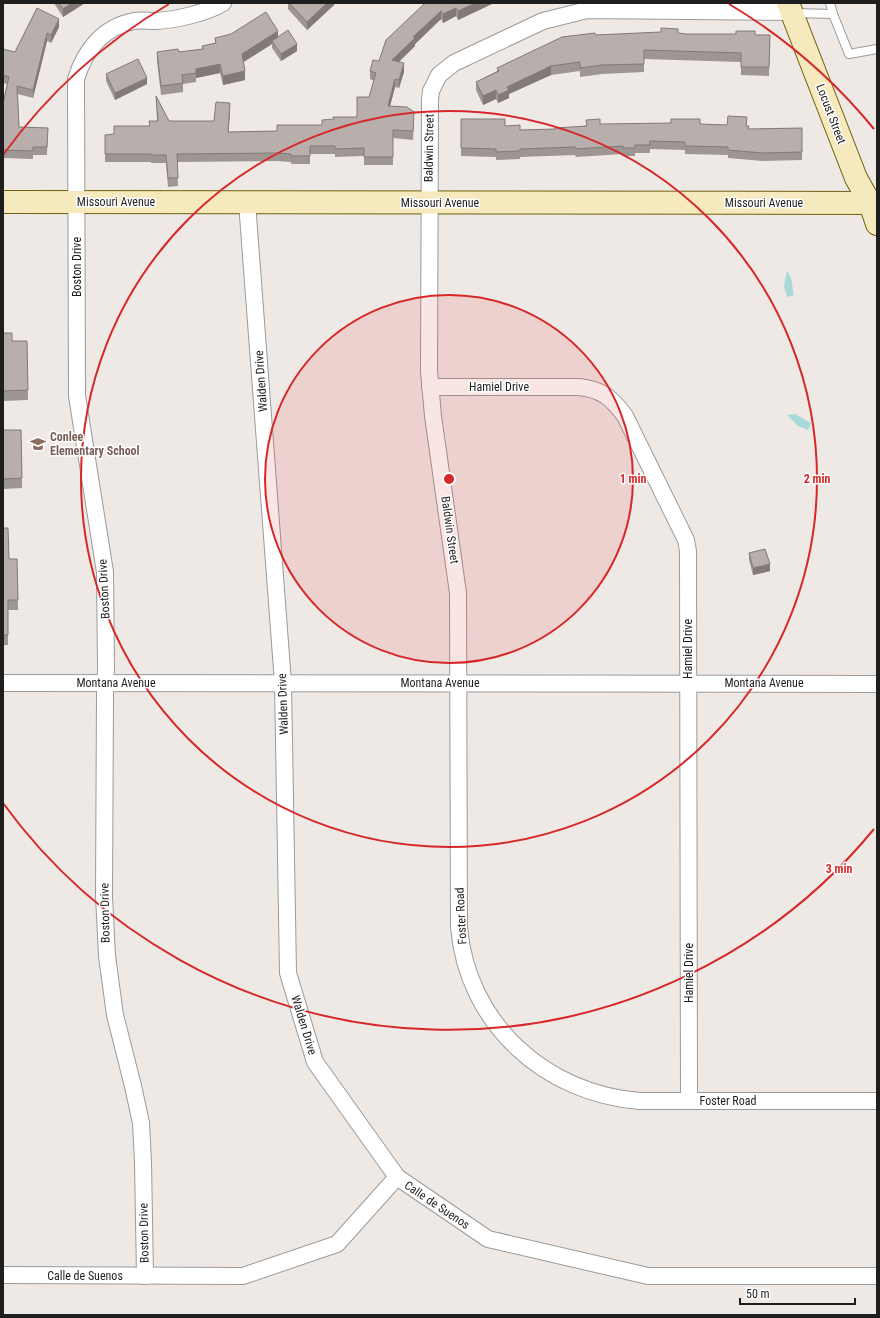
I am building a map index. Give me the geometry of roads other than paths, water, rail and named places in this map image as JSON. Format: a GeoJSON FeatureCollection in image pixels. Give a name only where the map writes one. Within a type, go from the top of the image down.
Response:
{"type":"FeatureCollection","features":[{"type":"Feature","properties":{"kind":"main road","name":"Locust Street"},"geometry":{"type":"LineString","coordinates":[[789,8],[856,178],[874,203],[877,224]]}},
{"type":"Feature","properties":{"kind":"main road","name":"Missouri Avenue"},"geometry":{"type":"LineString","coordinates":[[3,202],[428,204],[874,203]]}},
{"type":"Feature","properties":{"kind":"street","name":"Boston Drive"},"geometry":{"type":"LineString","coordinates":[[145,1276],[143,1162],[140,1123],[133,1086],[115,1015],[106,956],[104,896],[106,683],[105,572],[77,396],[76,79],[80,66],[88,51],[102,36],[119,26],[134,21],[156,21],[188,16],[224,3]]}},
{"type":"Feature","properties":{"kind":"street","name":"Baldwin Street"},"geometry":{"type":"LineString","coordinates":[[458,683],[459,606],[457,578],[433,416],[428,355],[428,204],[431,91],[439,75],[459,61],[543,21],[587,10],[789,8]]}},
{"type":"Feature","properties":{"kind":"street","name":"Walden Drive"},"geometry":{"type":"LineString","coordinates":[[247,202],[283,683],[288,973],[315,1062],[397,1177]]}},
{"type":"Feature","properties":{"kind":"street","name":"Hamiel Drive"},"geometry":{"type":"LineString","coordinates":[[430,387],[583,387],[593,389],[606,395],[625,416],[686,540],[688,551],[689,1101]]}},
{"type":"Feature","properties":{"kind":"street","name":"Montana Avenue"},"geometry":{"type":"LineString","coordinates":[[3,683],[877,684]]}},
{"type":"Feature","properties":{"kind":"street","name":"Foster Road"},"geometry":{"type":"LineString","coordinates":[[458,683],[459,927],[465,961],[481,1001],[499,1029],[519,1050],[543,1069],[570,1084],[598,1094],[627,1100],[877,1101]]}},
{"type":"Feature","properties":{"kind":"street","name":"Calle de Suenos"},"geometry":{"type":"LineString","coordinates":[[3,1275],[243,1276],[337,1244],[397,1177],[488,1239],[648,1276],[877,1276]]}},
{"type":"Feature","properties":{"kind":"lane"},"geometry":{"type":"LineString","coordinates":[[830,3],[849,54],[877,49]]}},
{"type":"Feature","properties":{"kind":"lane"},"geometry":{"type":"LineString","coordinates":[[789,8],[833,14]]}},
{"type":"Feature","properties":{"kind":"water"},"geometry":{"type":"Polygon","coordinates":[[[787,271],[792,280],[794,295],[787,297],[784,286],[787,271]]]}},
{"type":"Feature","properties":{"kind":"water"},"geometry":{"type":"Polygon","coordinates":[[[795,414],[811,423],[808,430],[798,426],[787,415],[795,414]]]}},
{"type":"Feature","properties":{"kind":"place","name":"Conlee Elementary School"},"geometry":{"type":"Point","coordinates":[38,444]}}]}
